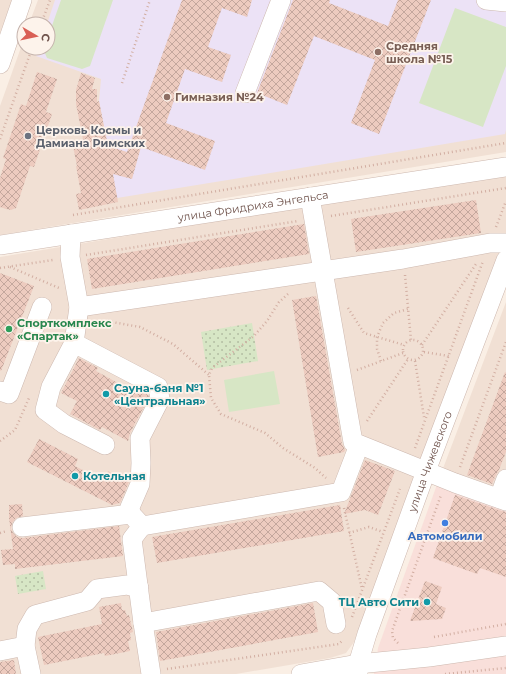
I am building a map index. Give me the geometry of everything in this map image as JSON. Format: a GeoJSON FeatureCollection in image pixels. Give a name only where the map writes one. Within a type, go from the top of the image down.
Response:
{"type":"FeatureCollection","features":[{"type":"Feature","properties":{"kind":"street"},"geometry":{"type":"LineString","coordinates":[[0,64],[22,0]]}},
{"type":"Feature","properties":{"kind":"street"},"geometry":{"type":"LineString","coordinates":[[245,93],[282,0]]}},
{"type":"Feature","properties":{"kind":"street"},"geometry":{"type":"LineString","coordinates":[[486,0],[506,1]]}},
{"type":"Feature","properties":{"kind":"street","name":"улица Фридриха Энгельса"},"geometry":{"type":"LineString","coordinates":[[0,245],[506,167]]}},
{"type":"Feature","properties":{"kind":"street"},"geometry":{"type":"LineString","coordinates":[[22,527],[136,520],[341,492],[356,444],[310,197]]}},
{"type":"Feature","properties":{"kind":"street"},"geometry":{"type":"LineString","coordinates":[[71,234],[70,257],[78,301],[74,344],[51,387],[45,410],[64,424],[105,445]]}},
{"type":"Feature","properties":{"kind":"street"},"geometry":{"type":"LineString","coordinates":[[78,301],[297,275],[498,243]]}},
{"type":"Feature","properties":{"kind":"street","name":"улица Чижевского"},"geometry":{"type":"LineString","coordinates":[[358,669],[367,634],[417,468],[506,260]]}},
{"type":"Feature","properties":{"kind":"street"},"geometry":{"type":"LineString","coordinates":[[0,391],[9,394],[42,307]]}},
{"type":"Feature","properties":{"kind":"street"},"geometry":{"type":"LineString","coordinates":[[74,344],[158,387],[160,399],[140,438],[140,484],[130,508],[136,520],[132,539],[151,674]]}},
{"type":"Feature","properties":{"kind":"street"},"geometry":{"type":"LineString","coordinates":[[356,444],[502,500],[506,479]]}},
{"type":"Feature","properties":{"kind":"street"},"geometry":{"type":"LineString","coordinates":[[31,674],[25,646],[27,629],[35,615],[86,601],[96,590],[127,584],[139,588]]}},
{"type":"Feature","properties":{"kind":"street"},"geometry":{"type":"LineString","coordinates":[[143,623],[319,591],[332,602],[336,624]]}},
{"type":"Feature","properties":{"kind":"street"},"geometry":{"type":"LineString","coordinates":[[0,651],[25,646]]}},
{"type":"Feature","properties":{"kind":"street"},"geometry":{"type":"LineString","coordinates":[[301,674],[358,669],[506,646]]}},
{"type":"Feature","properties":{"kind":"path"},"geometry":{"type":"LineString","coordinates":[[44,16],[50,0]]}},
{"type":"Feature","properties":{"kind":"path"},"geometry":{"type":"LineString","coordinates":[[122,84],[150,0]]}},
{"type":"Feature","properties":{"kind":"path"},"geometry":{"type":"LineString","coordinates":[[0,139],[29,56]]}},
{"type":"Feature","properties":{"kind":"path"},"geometry":{"type":"LineString","coordinates":[[70,215],[506,143]]}},
{"type":"Feature","properties":{"kind":"path"},"geometry":{"type":"LineString","coordinates":[[0,268],[506,188]]}},
{"type":"Feature","properties":{"kind":"path"},"geometry":{"type":"LineString","coordinates":[[417,468],[425,419],[449,356],[498,243],[506,201]]}},
{"type":"Feature","properties":{"kind":"path"},"geometry":{"type":"LineString","coordinates":[[422,345],[498,243]]}},
{"type":"Feature","properties":{"kind":"path"},"geometry":{"type":"LineString","coordinates":[[403,259],[411,340]]}},
{"type":"Feature","properties":{"kind":"path"},"geometry":{"type":"LineString","coordinates":[[10,267],[78,301]]}},
{"type":"Feature","properties":{"kind":"path"},"geometry":{"type":"LineString","coordinates":[[297,275],[290,292],[279,302],[267,321],[254,336],[212,368],[209,375],[211,398],[221,414],[265,433],[283,448],[315,468],[341,492],[362,590]]}},
{"type":"Feature","properties":{"kind":"path"},"geometry":{"type":"LineString","coordinates":[[348,308],[364,332],[404,345]]}},
{"type":"Feature","properties":{"kind":"path"},"geometry":{"type":"LineString","coordinates":[[381,361],[377,349],[377,337],[383,323],[394,313],[408,308]]}},
{"type":"Feature","properties":{"kind":"path"},"geometry":{"type":"LineString","coordinates":[[105,319],[112,322],[140,327],[173,344],[209,375]]}},
{"type":"Feature","properties":{"kind":"path"},"geometry":{"type":"LineString","coordinates":[[411,340],[419,342],[422,345],[424,352],[422,356],[415,361],[408,360],[403,353],[404,345],[411,340]]}},
{"type":"Feature","properties":{"kind":"path"},"geometry":{"type":"LineString","coordinates":[[400,644],[393,638],[392,631],[442,492],[455,483],[506,342]]}},
{"type":"Feature","properties":{"kind":"path"},"geometry":{"type":"LineString","coordinates":[[424,352],[449,356]]}},
{"type":"Feature","properties":{"kind":"path"},"geometry":{"type":"LineString","coordinates":[[342,375],[403,353]]}},
{"type":"Feature","properties":{"kind":"path"},"geometry":{"type":"LineString","coordinates":[[356,444],[408,360]]}},
{"type":"Feature","properties":{"kind":"path"},"geometry":{"type":"LineString","coordinates":[[415,361],[425,419]]}},
{"type":"Feature","properties":{"kind":"path"},"geometry":{"type":"LineString","coordinates":[[349,534],[369,527],[383,532]]}},
{"type":"Feature","properties":{"kind":"path"},"geometry":{"type":"LineString","coordinates":[[429,638],[506,624]]}},
{"type":"Feature","properties":{"kind":"path"},"geometry":{"type":"LineString","coordinates":[[446,674],[506,668]]}},
{"type":"Feature","properties":{"kind":"shaded area"},"geometry":{"type":"Polygon","coordinates":[[[0,0],[12,0],[0,33],[0,0]]]}},
{"type":"Feature","properties":{"kind":"shaded area"},"geometry":{"type":"Polygon","coordinates":[[[38,0],[506,0],[506,152],[0,235],[0,106],[18,56],[56,56],[56,16],[32,16],[38,0]]]}},
{"type":"Feature","properties":{"kind":"shaded area"},"geometry":{"type":"Polygon","coordinates":[[[55,0],[486,0],[506,11],[505,134],[117,198],[99,101],[101,79],[36,56],[56,56],[56,16],[50,16],[55,0]]]}},
{"type":"Feature","properties":{"kind":"shaded area"},"geometry":{"type":"Polygon","coordinates":[[[506,173],[506,238],[354,642],[346,653],[330,658],[236,674],[0,674],[0,257],[506,173]]]}},
{"type":"Feature","properties":{"kind":"shaded area"},"geometry":{"type":"Polygon","coordinates":[[[506,302],[506,504],[439,479],[506,302]]]}},
{"type":"Feature","properties":{"kind":"shaded area"},"geometry":{"type":"Polygon","coordinates":[[[439,479],[506,504],[506,674],[374,674],[378,648],[439,479]]]}},
{"type":"Feature","properties":{"kind":"green space"},"geometry":{"type":"Polygon","coordinates":[[[61,0],[113,0],[90,66],[82,69],[47,58],[46,56],[56,56],[55,16],[61,0]]]}},
{"type":"Feature","properties":{"kind":"green space"},"geometry":{"type":"Polygon","coordinates":[[[455,8],[506,27],[506,66],[483,127],[419,103],[455,8]]]}},
{"type":"Feature","properties":{"kind":"green space"},"geometry":{"type":"Polygon","coordinates":[[[252,323],[258,361],[207,370],[201,332],[252,323]]]}},
{"type":"Feature","properties":{"kind":"green space"},"geometry":{"type":"Polygon","coordinates":[[[274,371],[280,404],[229,412],[224,380],[274,371]]]}},
{"type":"Feature","properties":{"kind":"green space"},"geometry":{"type":"Polygon","coordinates":[[[43,571],[46,589],[18,594],[15,576],[43,571]]]}},
{"type":"Feature","properties":{"kind":"building"},"geometry":{"type":"Polygon","coordinates":[[[182,0],[252,0],[247,17],[222,8],[208,47],[231,55],[222,82],[185,69],[166,123],[215,141],[205,170],[141,147],[132,179],[113,174],[118,202],[79,210],[76,194],[81,193],[72,141],[83,139],[76,104],[76,90],[81,73],[95,78],[92,89],[97,89],[97,102],[99,101],[108,146],[127,152],[182,0]]]}},
{"type":"Feature","properties":{"kind":"building"},"geometry":{"type":"Polygon","coordinates":[[[293,0],[330,0],[329,3],[388,26],[398,0],[431,0],[379,134],[351,123],[375,60],[314,36],[287,105],[257,93],[293,0]]]}},
{"type":"Feature","properties":{"kind":"building","name":"Церковь Космы и Дамиана Римских"},"geometry":{"type":"Polygon","coordinates":[[[37,72],[57,79],[46,112],[52,114],[34,167],[30,166],[16,208],[11,210],[6,209],[0,207],[0,178],[6,159],[3,158],[21,104],[26,106],[37,72]]]}},
{"type":"Feature","properties":{"kind":"building"},"geometry":{"type":"Polygon","coordinates":[[[476,200],[481,233],[356,252],[351,219],[476,200]]]}},
{"type":"Feature","properties":{"kind":"building"},"geometry":{"type":"Polygon","coordinates":[[[304,224],[309,254],[92,289],[87,259],[304,224]]]}},
{"type":"Feature","properties":{"kind":"building","name":"Спорткомплекс «Спартак»"},"geometry":{"type":"Polygon","coordinates":[[[0,273],[34,286],[1,371],[0,370],[0,273]]]}},
{"type":"Feature","properties":{"kind":"building"},"geometry":{"type":"Polygon","coordinates":[[[316,296],[342,444],[345,450],[344,452],[318,457],[292,300],[316,296]]]}},
{"type":"Feature","properties":{"kind":"building","name":"Сауна-баня №1 «Центральная»"},"geometry":{"type":"Polygon","coordinates":[[[79,358],[98,368],[96,371],[127,388],[128,385],[148,395],[149,397],[130,433],[128,441],[102,427],[100,430],[70,414],[77,401],[61,393],[79,358]]]}},
{"type":"Feature","properties":{"kind":"building"},"geometry":{"type":"Polygon","coordinates":[[[505,372],[506,452],[492,484],[467,475],[505,372]]]}},
{"type":"Feature","properties":{"kind":"building","name":"Котельная"},"geometry":{"type":"Polygon","coordinates":[[[39,439],[78,459],[75,466],[104,481],[108,471],[129,482],[120,503],[112,505],[27,462],[39,439]]]}},
{"type":"Feature","properties":{"kind":"building"},"geometry":{"type":"Polygon","coordinates":[[[365,460],[395,471],[378,515],[365,510],[344,514],[365,460]]]}},
{"type":"Feature","properties":{"kind":"building"},"geometry":{"type":"Polygon","coordinates":[[[455,495],[506,512],[506,577],[480,568],[477,574],[433,558],[455,495]]]}},
{"type":"Feature","properties":{"kind":"building"},"geometry":{"type":"Polygon","coordinates":[[[22,504],[23,516],[16,518],[12,523],[11,529],[17,537],[23,538],[119,526],[123,556],[15,569],[15,564],[3,565],[1,550],[13,549],[9,518],[9,505],[22,504]]]}},
{"type":"Feature","properties":{"kind":"building"},"geometry":{"type":"Polygon","coordinates":[[[340,505],[344,531],[157,563],[152,537],[340,505]]]}},
{"type":"Feature","properties":{"kind":"building","name":"ТЦ Авто Сити"},"geometry":{"type":"Polygon","coordinates":[[[425,581],[442,587],[436,604],[446,608],[442,619],[410,621],[425,581]]]}},
{"type":"Feature","properties":{"kind":"building"},"geometry":{"type":"Polygon","coordinates":[[[121,603],[122,610],[125,610],[127,616],[129,615],[133,632],[130,633],[131,640],[128,641],[130,651],[105,656],[104,653],[44,665],[38,637],[102,624],[99,607],[121,603]]]}},
{"type":"Feature","properties":{"kind":"building"},"geometry":{"type":"Polygon","coordinates":[[[313,603],[318,632],[160,661],[156,632],[313,603]]]}},
{"type":"Feature","properties":{"kind":"building"},"geometry":{"type":"Polygon","coordinates":[[[14,660],[16,674],[0,674],[0,662],[14,660]]]}},
{"type":"Feature","properties":{"kind":"place","name":"Средняя школа №15"},"geometry":{"type":"Point","coordinates":[378,52]}},
{"type":"Feature","properties":{"kind":"place","name":"Гимназия №24"},"geometry":{"type":"Point","coordinates":[167,97]}},
{"type":"Feature","properties":{"kind":"place","name":"Церковь Космы и Дамиана Римских"},"geometry":{"type":"Point","coordinates":[28,136]}},
{"type":"Feature","properties":{"kind":"place","name":"Спорткомплекс «Спартак»"},"geometry":{"type":"Point","coordinates":[9,329]}},
{"type":"Feature","properties":{"kind":"place","name":"Сауна-баня №1 «Центральная»"},"geometry":{"type":"Point","coordinates":[106,394]}},
{"type":"Feature","properties":{"kind":"place","name":"Котельная"},"geometry":{"type":"Point","coordinates":[75,476]}},
{"type":"Feature","properties":{"kind":"place","name":"Автомобили"},"geometry":{"type":"Point","coordinates":[445,523]}},
{"type":"Feature","properties":{"kind":"place","name":"ТЦ Авто Сити"},"geometry":{"type":"Point","coordinates":[427,602]}}]}
